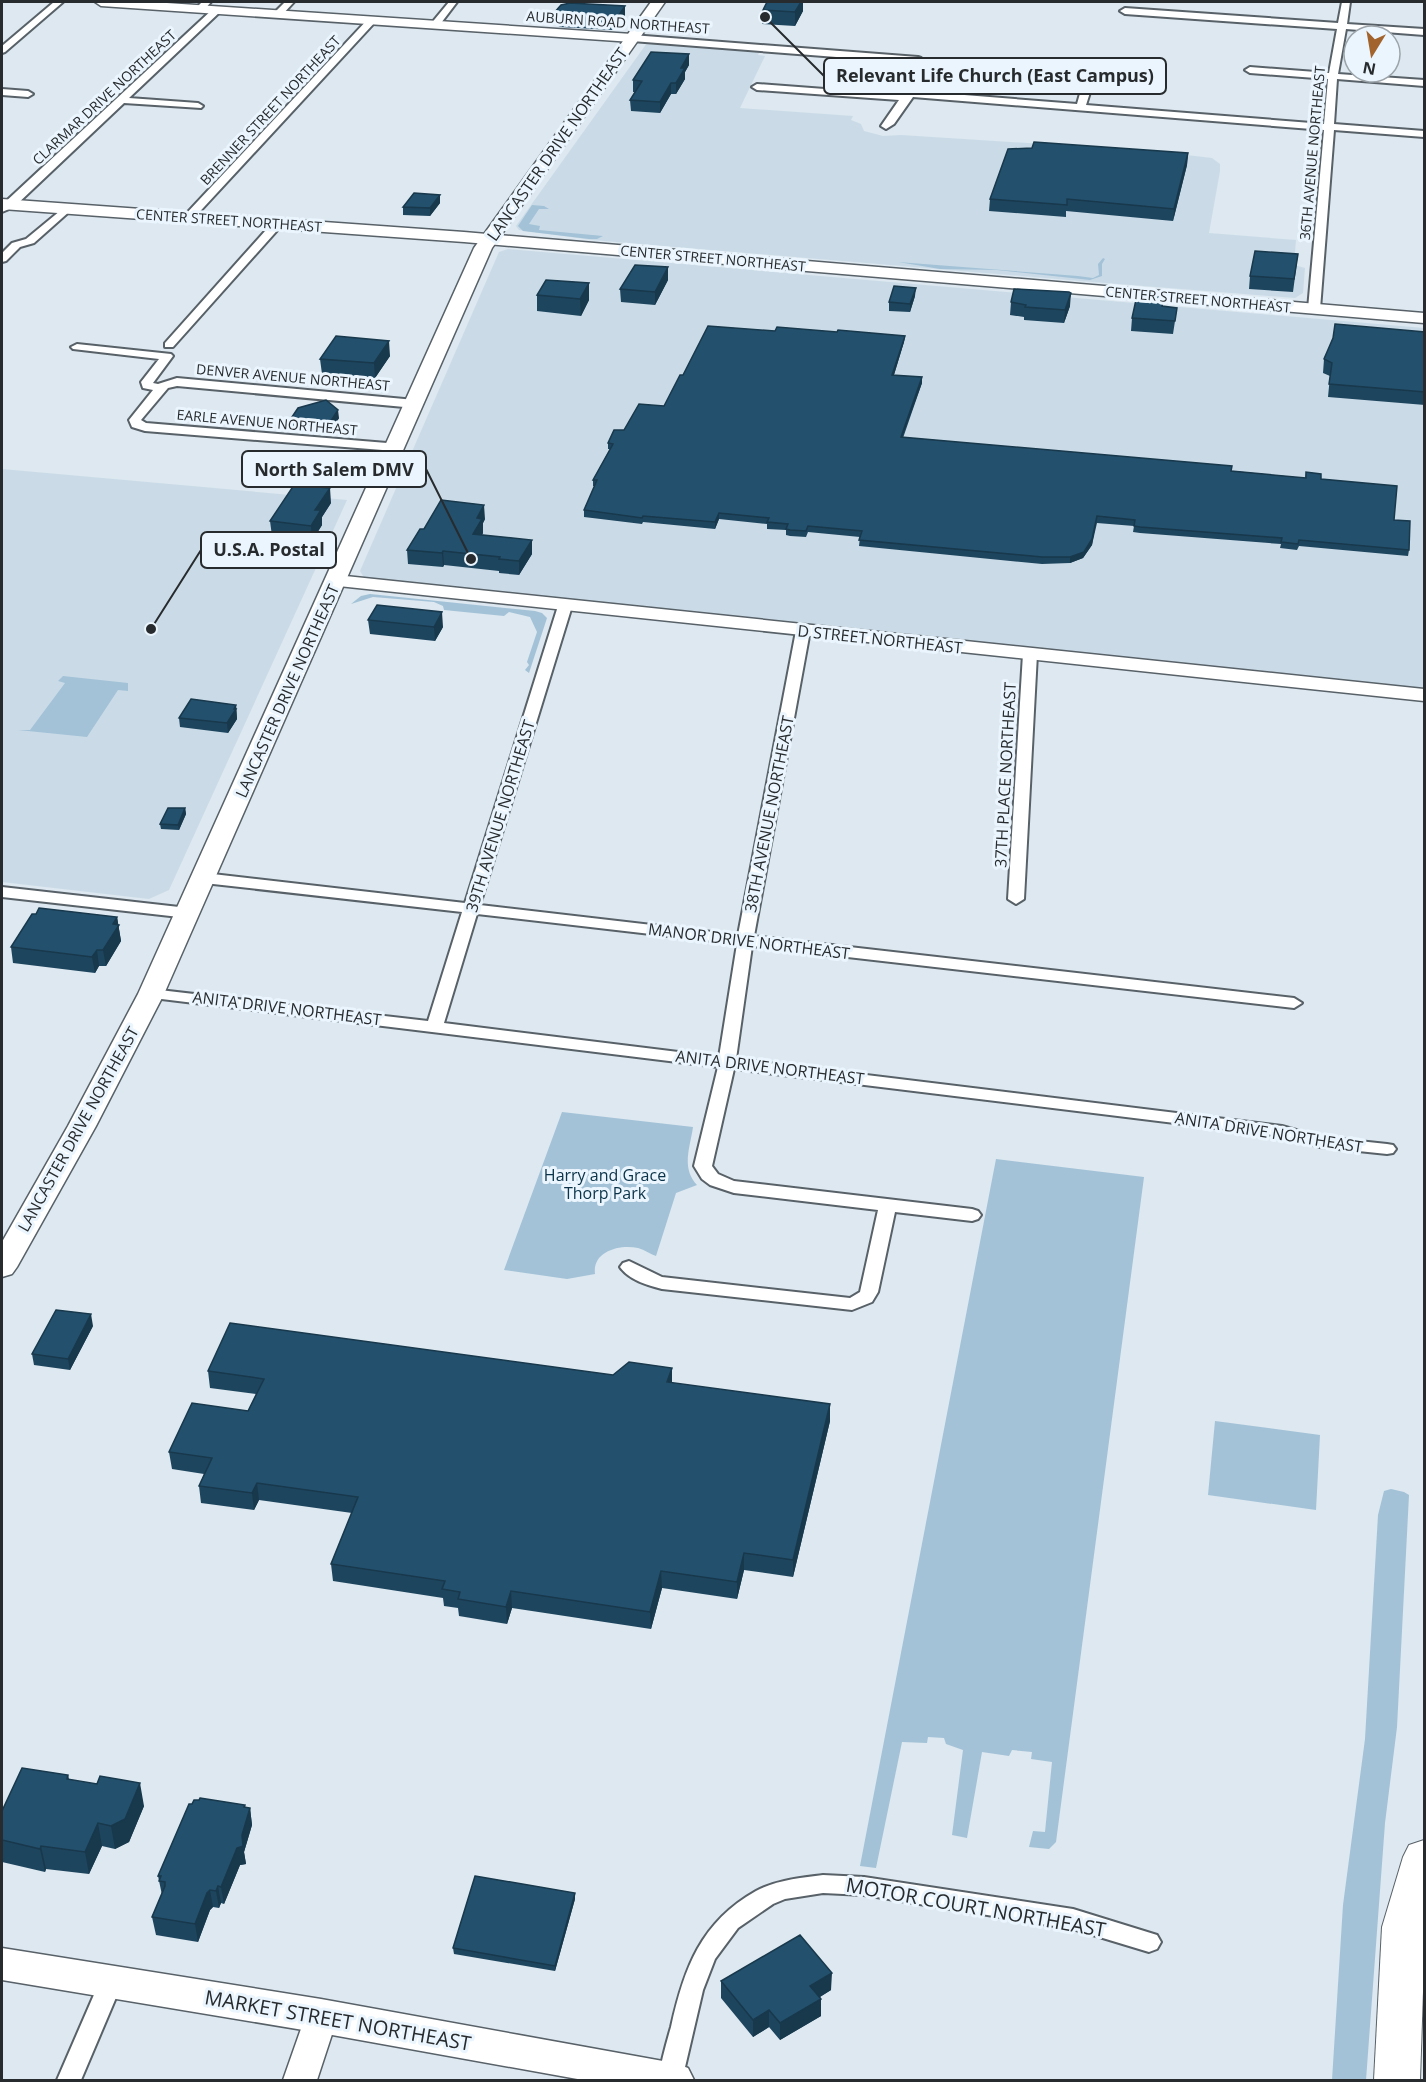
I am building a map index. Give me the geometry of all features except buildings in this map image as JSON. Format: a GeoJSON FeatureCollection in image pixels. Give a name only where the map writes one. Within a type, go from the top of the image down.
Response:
{"type":"FeatureCollection","features":[{"type":"Feature","properties":{"kind":"highway"},"geometry":{"type":"LineString","coordinates":[[1397,2080],[1404,1927],[1425,1857]]}},
{"type":"Feature","properties":{"kind":"highway"},"geometry":{"type":"LineString","coordinates":[[1425,1890],[1425,1960]]}},
{"type":"Feature","properties":{"kind":"main road","name":"LANCASTER DRIVE NORTHEAST"},"geometry":{"type":"LineString","coordinates":[[2,1267],[88,1116],[151,994],[488,239],[658,2]]}},
{"type":"Feature","properties":{"kind":"main road","name":"MARKET STREET NORTHEAST"},"geometry":{"type":"LineString","coordinates":[[2,1964],[321,2016],[672,2080]]}},
{"type":"Feature","properties":{"kind":"street"},"geometry":{"type":"LineString","coordinates":[[2,50],[60,2]]}},
{"type":"Feature","properties":{"kind":"street","name":"AUBURN ROAD NORTHEAST"},"geometry":{"type":"LineString","coordinates":[[101,2],[152,3],[918,60],[920,62],[907,90],[908,96]]}},
{"type":"Feature","properties":{"kind":"street"},"geometry":{"type":"LineString","coordinates":[[278,14],[290,2]]}},
{"type":"Feature","properties":{"kind":"street"},"geometry":{"type":"LineString","coordinates":[[435,25],[453,2]]}},
{"type":"Feature","properties":{"kind":"street","name":"36TH AVENUE NORTHEAST"},"geometry":{"type":"LineString","coordinates":[[1342,24],[1346,2]]}},
{"type":"Feature","properties":{"kind":"street","name":"CLARMAR DRIVE NORTHEAST"},"geometry":{"type":"LineString","coordinates":[[4,206],[121,100],[208,7]]}},
{"type":"Feature","properties":{"kind":"street"},"geometry":{"type":"LineString","coordinates":[[1125,11],[1342,26]]}},
{"type":"Feature","properties":{"kind":"street","name":"BRENNER STREET NORTHEAST"},"geometry":{"type":"LineString","coordinates":[[188,218],[372,20]]}},
{"type":"Feature","properties":{"kind":"street","name":"36TH AVENUE NORTHEAST"},"geometry":{"type":"LineString","coordinates":[[1314,309],[1333,76],[1342,26]]}},
{"type":"Feature","properties":{"kind":"street"},"geometry":{"type":"LineString","coordinates":[[1402,30],[1425,32]]}},
{"type":"Feature","properties":{"kind":"street"},"geometry":{"type":"LineString","coordinates":[[1250,70],[1425,83]]}},
{"type":"Feature","properties":{"kind":"street"},"geometry":{"type":"LineString","coordinates":[[1080,109],[1088,83]]}},
{"type":"Feature","properties":{"kind":"street"},"geometry":{"type":"LineString","coordinates":[[757,87],[1425,134]]}},
{"type":"Feature","properties":{"kind":"street"},"geometry":{"type":"LineString","coordinates":[[2,92],[28,94]]}},
{"type":"Feature","properties":{"kind":"street"},"geometry":{"type":"LineString","coordinates":[[886,126],[897,117],[908,96]]}},
{"type":"Feature","properties":{"kind":"street"},"geometry":{"type":"LineString","coordinates":[[121,100],[198,106]]}},
{"type":"Feature","properties":{"kind":"street","name":"CENTER STREET NORTHEAST"},"geometry":{"type":"LineString","coordinates":[[4,206],[488,239],[1425,318]]}},
{"type":"Feature","properties":{"kind":"street"},"geometry":{"type":"LineString","coordinates":[[2,244],[16,245],[30,242],[66,209]]}},
{"type":"Feature","properties":{"kind":"street"},"geometry":{"type":"LineString","coordinates":[[166,386],[147,386],[147,382],[168,350],[278,223]]}},
{"type":"Feature","properties":{"kind":"street"},"geometry":{"type":"LineString","coordinates":[[2,259],[16,245]]}},
{"type":"Feature","properties":{"kind":"street"},"geometry":{"type":"LineString","coordinates":[[77,347],[168,350]]}},
{"type":"Feature","properties":{"kind":"street","name":"DENVER AVENUE NORTHEAST"},"geometry":{"type":"LineString","coordinates":[[166,386],[415,404]]}},
{"type":"Feature","properties":{"kind":"street","name":"EARLE AVENUE NORTHEAST"},"geometry":{"type":"LineString","coordinates":[[166,386],[135,420],[136,424],[145,427],[395,447]]}},
{"type":"Feature","properties":{"kind":"street","name":"D STREET NORTHEAST"},"geometry":{"type":"LineString","coordinates":[[336,581],[1425,695]]}},
{"type":"Feature","properties":{"kind":"street","name":"39TH AVENUE NORTHEAST"},"geometry":{"type":"LineString","coordinates":[[435,1026],[565,606]]}},
{"type":"Feature","properties":{"kind":"street","name":"38TH AVENUE NORTHEAST"},"geometry":{"type":"LineString","coordinates":[[803,630],[745,941],[727,1062],[703,1166],[706,1173],[723,1185],[888,1205]]}},
{"type":"Feature","properties":{"kind":"street","name":"37TH PLACE NORTHEAST"},"geometry":{"type":"LineString","coordinates":[[1016,898],[1030,654]]}},
{"type":"Feature","properties":{"kind":"street","name":"MANOR DRIVE NORTHEAST"},"geometry":{"type":"LineString","coordinates":[[204,878],[1294,1003]]}},
{"type":"Feature","properties":{"kind":"street"},"geometry":{"type":"LineString","coordinates":[[2,892],[188,913]]}},
{"type":"Feature","properties":{"kind":"street","name":"ANITA DRIVE NORTHEAST"},"geometry":{"type":"LineString","coordinates":[[151,994],[191,996],[1271,1129],[1320,1142],[1387,1149]]}},
{"type":"Feature","properties":{"kind":"street"},"geometry":{"type":"LineString","coordinates":[[628,1267],[656,1282],[852,1304],[866,1298],[869,1292],[888,1205],[972,1215]]}},
{"type":"Feature","properties":{"kind":"street","name":"MOTOR COURT NORTHEAST"},"geometry":{"type":"LineString","coordinates":[[672,2080],[691,1990],[705,1954],[717,1936],[738,1915],[765,1897],[784,1890],[824,1884],[864,1886],[1073,1919],[1149,1942]]}},
{"type":"Feature","properties":{"kind":"street"},"geometry":{"type":"LineString","coordinates":[[69,2080],[111,1981]]}},
{"type":"Feature","properties":{"kind":"street"},"geometry":{"type":"LineString","coordinates":[[300,2080],[321,2016]]}},
{"type":"Feature","properties":{"kind":"shaded area"},"geometry":{"type":"Polygon","coordinates":[[[647,43],[760,51],[758,55],[765,56],[740,108],[853,116],[851,120],[861,124],[864,131],[883,136],[901,135],[1152,151],[1212,158],[1220,164],[1220,171],[1209,233],[1296,240],[1294,265],[1305,268],[1303,293],[1295,298],[1080,281],[592,240],[519,230],[516,226],[647,43]]]}},
{"type":"Feature","properties":{"kind":"shaded area"},"geometry":{"type":"Polygon","coordinates":[[[508,249],[1424,328],[1424,688],[365,579],[360,571],[499,252],[508,249]]]}},
{"type":"Feature","properties":{"kind":"shaded area"},"geometry":{"type":"Polygon","coordinates":[[[2,469],[347,500],[169,890],[149,899],[2,882],[2,469]]]}},
{"type":"Feature","properties":{"kind":"green space"},"geometry":{"type":"Polygon","coordinates":[[[532,205],[549,209],[539,209],[529,224],[540,226],[539,230],[603,236],[589,239],[523,231],[518,226],[532,205]]]}},
{"type":"Feature","properties":{"kind":"green space"},"geometry":{"type":"Polygon","coordinates":[[[1103,258],[1105,259],[1102,264],[1102,276],[1090,280],[997,270],[940,269],[898,262],[1078,276],[1093,278],[1099,275],[1098,264],[1103,258]]]}},
{"type":"Feature","properties":{"kind":"green space"},"geometry":{"type":"Polygon","coordinates":[[[370,594],[535,611],[547,618],[529,673],[525,670],[529,665],[527,662],[537,632],[530,617],[509,612],[504,616],[444,610],[443,606],[434,602],[373,597],[351,604],[361,596],[370,594]]]}},
{"type":"Feature","properties":{"kind":"green space"},"geometry":{"type":"Polygon","coordinates":[[[63,676],[128,683],[128,691],[118,690],[87,737],[18,730],[30,730],[65,683],[58,681],[63,676]]]}},
{"type":"Feature","properties":{"kind":"green space","name":"Harry and Grace Thorp Park"},"geometry":{"type":"Polygon","coordinates":[[[562,1112],[693,1127],[688,1165],[689,1172],[697,1185],[676,1193],[656,1256],[638,1248],[616,1248],[598,1260],[595,1274],[567,1279],[504,1270],[562,1112]]]}},
{"type":"Feature","properties":{"kind":"green space"},"geometry":{"type":"Polygon","coordinates":[[[996,1159],[1144,1177],[1056,1842],[1049,1849],[1029,1847],[1033,1831],[1045,1832],[1052,1762],[1031,1759],[1032,1752],[1012,1750],[1009,1756],[982,1752],[967,1838],[952,1835],[963,1750],[946,1744],[944,1738],[928,1737],[927,1743],[902,1742],[876,1868],[860,1866],[996,1159]]]}},
{"type":"Feature","properties":{"kind":"green space"},"geometry":{"type":"Polygon","coordinates":[[[1215,1421],[1320,1435],[1316,1510],[1208,1495],[1215,1421]]]}},
{"type":"Feature","properties":{"kind":"green space"},"geometry":{"type":"Polygon","coordinates":[[[1391,1489],[1409,1495],[1397,1727],[1385,1823],[1366,2080],[1332,2080],[1343,1905],[1365,1739],[1378,1515],[1384,1491],[1391,1489]]]}},
{"type":"Feature","properties":{"kind":"place","name":"Relevant Life Church (East Campus)"},"geometry":{"type":"Point","coordinates":[765,17]}},
{"type":"Feature","properties":{"kind":"place","name":"North Salem DMV"},"geometry":{"type":"Point","coordinates":[471,559]}},
{"type":"Feature","properties":{"kind":"place","name":"U.S.A. Postal"},"geometry":{"type":"Point","coordinates":[151,629]}}]}
